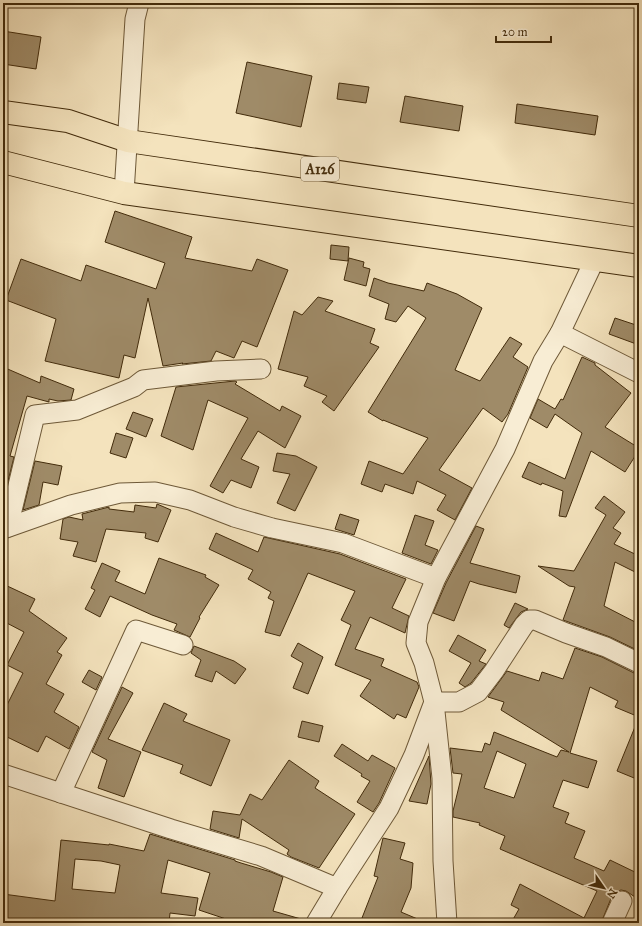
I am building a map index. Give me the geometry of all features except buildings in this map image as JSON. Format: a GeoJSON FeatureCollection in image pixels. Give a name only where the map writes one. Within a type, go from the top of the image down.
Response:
{"type":"FeatureCollection","features":[{"type":"Feature","properties":{"kind":"highway","name":"A126"},"geometry":{"type":"LineString","coordinates":[[3,112],[68,121],[128,141],[639,216]]}},
{"type":"Feature","properties":{"kind":"highway"},"geometry":{"type":"LineString","coordinates":[[3,162],[124,193],[639,266]]}},
{"type":"Feature","properties":{"kind":"street"},"geometry":{"type":"LineString","coordinates":[[124,193],[135,19],[139,3]]}},
{"type":"Feature","properties":{"kind":"street"},"geometry":{"type":"LineString","coordinates":[[447,923],[443,861],[442,778],[434,702],[424,663],[416,643],[418,622],[436,578],[505,450],[544,361],[560,333],[595,259]]}},
{"type":"Feature","properties":{"kind":"street"},"geometry":{"type":"LineString","coordinates":[[560,333],[639,373]]}},
{"type":"Feature","properties":{"kind":"street"},"geometry":{"type":"LineString","coordinates":[[5,528],[35,415],[76,410],[134,387],[143,380],[216,371],[261,369]]}},
{"type":"Feature","properties":{"kind":"street"},"geometry":{"type":"LineString","coordinates":[[5,528],[71,505],[120,493],[155,492],[190,500],[234,517],[272,528],[343,543],[436,578]]}},
{"type":"Feature","properties":{"kind":"street"},"geometry":{"type":"LineString","coordinates":[[434,702],[460,702],[478,692],[529,620],[535,620],[606,647],[639,663]]}},
{"type":"Feature","properties":{"kind":"street"},"geometry":{"type":"LineString","coordinates":[[61,793],[136,630],[183,645]]}},
{"type":"Feature","properties":{"kind":"street"},"geometry":{"type":"LineString","coordinates":[[316,923],[337,888],[390,808],[414,755],[434,702]]}},
{"type":"Feature","properties":{"kind":"street"},"geometry":{"type":"LineString","coordinates":[[3,774],[171,829],[261,856],[337,888]]}},
{"type":"Feature","properties":{"kind":"street"},"geometry":{"type":"LineString","coordinates":[[612,923],[622,901]]}}]}
